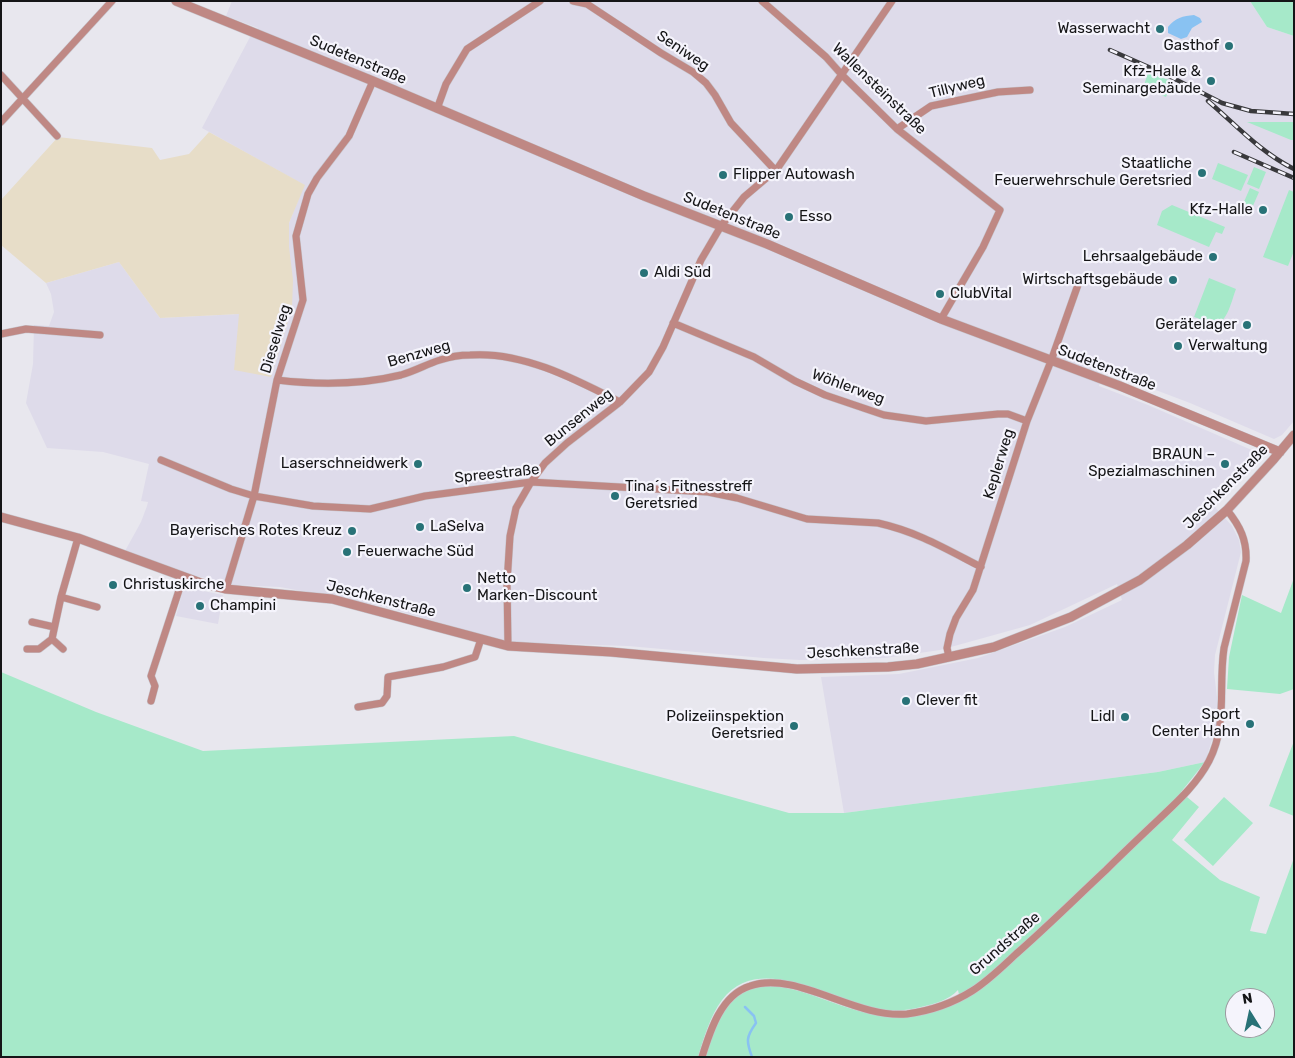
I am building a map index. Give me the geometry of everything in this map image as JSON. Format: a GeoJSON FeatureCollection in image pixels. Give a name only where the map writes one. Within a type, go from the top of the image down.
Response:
{"type":"FeatureCollection","features":[{"type":"Feature","properties":{"kind":"street"},"geometry":{"type":"LineString","coordinates":[[1,122],[112,1]]}},
{"type":"Feature","properties":{"kind":"street","name":"Sudetenstraße"},"geometry":{"type":"LineString","coordinates":[[176,1],[373,81],[941,319],[1120,386],[1280,452]]}},
{"type":"Feature","properties":{"kind":"street"},"geometry":{"type":"LineString","coordinates":[[437,109],[446,84],[467,49],[540,1]]}},
{"type":"Feature","properties":{"kind":"street","name":"Seniweg"},"geometry":{"type":"LineString","coordinates":[[573,1],[587,4],[693,72],[706,83],[715,95],[731,124],[775,170]]}},
{"type":"Feature","properties":{"kind":"street","name":"Wallensteinstraße"},"geometry":{"type":"LineString","coordinates":[[762,1],[826,57],[898,129],[1000,210],[983,247],[941,319]]}},
{"type":"Feature","properties":{"kind":"street","name":"Bunsenweg"},"geometry":{"type":"LineString","coordinates":[[508,646],[507,584],[510,536],[516,508],[531,482],[545,463],[636,387],[656,361],[701,260],[721,226],[744,197],[775,170],[892,1]]}},
{"type":"Feature","properties":{"kind":"street"},"geometry":{"type":"LineString","coordinates":[[1,74],[57,136]]}},
{"type":"Feature","properties":{"kind":"street","name":"Dieselweg"},"geometry":{"type":"LineString","coordinates":[[226,589],[254,496],[277,380],[302,300],[296,236],[308,194],[317,178],[349,136],[373,81]]}},
{"type":"Feature","properties":{"kind":"street","name":"Tillyweg"},"geometry":{"type":"LineString","coordinates":[[898,129],[930,106],[998,92],[1030,90]]}},
{"type":"Feature","properties":{"kind":"street","name":"Keplerweg"},"geometry":{"type":"LineString","coordinates":[[949,657],[947,648],[950,634],[956,618],[973,590],[1027,420],[1052,361],[1080,279]]}},
{"type":"Feature","properties":{"kind":"street","name":"Wöhlerweg"},"geometry":{"type":"LineString","coordinates":[[673,323],[754,357],[825,396],[884,415],[926,421],[1008,414],[1027,420]]}},
{"type":"Feature","properties":{"kind":"street"},"geometry":{"type":"LineString","coordinates":[[1,334],[26,329],[100,335]]}},
{"type":"Feature","properties":{"kind":"street","name":"Benzweg"},"geometry":{"type":"LineString","coordinates":[[277,380],[310,384],[366,382],[404,374],[442,359],[471,355],[510,357],[573,378],[620,402]]}},
{"type":"Feature","properties":{"kind":"street","name":"Jeschkenstraße"},"geometry":{"type":"LineString","coordinates":[[1,517],[78,538],[183,578],[226,589],[332,599],[508,646],[611,652],[797,669],[888,666],[917,664],[994,647],[1071,617],[1140,580],[1187,545],[1227,510],[1294,435]]}},
{"type":"Feature","properties":{"kind":"street","name":"Spreestraße"},"geometry":{"type":"LineString","coordinates":[[161,460],[231,489],[254,496],[313,506],[370,509],[425,496],[531,482],[708,492],[737,498],[807,520],[878,523],[926,538],[981,568]]}},
{"type":"Feature","properties":{"kind":"street","name":"Grundstraße"},"geometry":{"type":"LineString","coordinates":[[702,1057],[721,1010],[733,996],[748,986],[766,983],[786,985],[862,1009],[894,1014],[921,1011],[955,1000],[985,982],[1037,935],[1188,790],[1208,762],[1216,743],[1222,717],[1224,648],[1246,561],[1247,549],[1245,538],[1238,522],[1227,510]]}},
{"type":"Feature","properties":{"kind":"street"},"geometry":{"type":"LineString","coordinates":[[27,649],[39,650],[52,639],[61,597],[78,538]]}},
{"type":"Feature","properties":{"kind":"street"},"geometry":{"type":"LineString","coordinates":[[151,702],[155,686],[151,676],[183,578]]}},
{"type":"Feature","properties":{"kind":"street"},"geometry":{"type":"LineString","coordinates":[[61,597],[97,607]]}},
{"type":"Feature","properties":{"kind":"street"},"geometry":{"type":"LineString","coordinates":[[32,622],[54,627]]}},
{"type":"Feature","properties":{"kind":"street"},"geometry":{"type":"LineString","coordinates":[[52,639],[63,649]]}},
{"type":"Feature","properties":{"kind":"street"},"geometry":{"type":"LineString","coordinates":[[358,707],[382,703],[387,696],[388,677],[443,667],[475,657],[481,639]]}},
{"type":"Feature","properties":{"kind":"shaded area"},"geometry":{"type":"Polygon","coordinates":[[[232,1],[1250,1],[1267,27],[1294,36],[1294,421],[1282,435],[1274,439],[1190,403],[1103,370],[1099,386],[1254,451],[1260,459],[1215,507],[1232,526],[1239,540],[1241,552],[1215,655],[1214,672],[1218,706],[1217,724],[1205,762],[1158,772],[844,813],[821,677],[899,674],[978,658],[1065,627],[1122,600],[1117,584],[1030,625],[940,650],[885,658],[801,660],[628,646],[505,642],[382,606],[280,587],[235,585],[193,575],[125,551],[141,522],[147,506],[148,502],[141,501],[149,464],[103,452],[47,448],[26,403],[33,364],[34,325],[49,326],[54,312],[51,294],[46,283],[119,262],[160,318],[239,314],[289,247],[289,223],[304,185],[202,128],[250,37],[258,28],[226,16],[232,1]]]}},
{"type":"Feature","properties":{"kind":"shaded area"},"geometry":{"type":"Polygon","coordinates":[[[209,132],[305,185],[289,223],[289,247],[293,280],[292,308],[271,377],[234,370],[239,314],[160,318],[119,262],[46,283],[1,245],[1,200],[58,137],[152,148],[160,160],[189,154],[209,132]]]}},
{"type":"Feature","properties":{"kind":"shaded area","name":"Champini"},"geometry":{"type":"Polygon","coordinates":[[[184,587],[223,595],[218,624],[176,616],[184,587]]]}},
{"type":"Feature","properties":{"kind":"green space"},"geometry":{"type":"Polygon","coordinates":[[[1250,1],[1294,1],[1294,36],[1267,27],[1250,1]]]}},
{"type":"Feature","properties":{"kind":"green space"},"geometry":{"type":"Polygon","coordinates":[[[1148,73],[1172,81],[1166,97],[1143,88],[1148,73]]]}},
{"type":"Feature","properties":{"kind":"green space"},"geometry":{"type":"Polygon","coordinates":[[[1247,122],[1294,122],[1294,140],[1291,140],[1247,122]]]}},
{"type":"Feature","properties":{"kind":"green space"},"geometry":{"type":"Polygon","coordinates":[[[1218,163],[1248,175],[1241,191],[1212,179],[1218,163]]]}},
{"type":"Feature","properties":{"kind":"green space"},"geometry":{"type":"Polygon","coordinates":[[[1254,167],[1266,172],[1259,189],[1247,184],[1254,167]]]}},
{"type":"Feature","properties":{"kind":"green space"},"geometry":{"type":"Polygon","coordinates":[[[1250,188],[1259,192],[1252,208],[1243,204],[1250,188]]]}},
{"type":"Feature","properties":{"kind":"green space"},"geometry":{"type":"Polygon","coordinates":[[[1289,190],[1294,192],[1294,251],[1288,266],[1263,257],[1289,190]]]}},
{"type":"Feature","properties":{"kind":"green space"},"geometry":{"type":"Polygon","coordinates":[[[1172,205],[1225,227],[1222,234],[1216,232],[1209,247],[1157,225],[1162,211],[1172,205]]]}},
{"type":"Feature","properties":{"kind":"green space"},"geometry":{"type":"Polygon","coordinates":[[[1209,278],[1236,289],[1222,321],[1213,324],[1194,317],[1209,278]]]}},
{"type":"Feature","properties":{"kind":"green space"},"geometry":{"type":"Polygon","coordinates":[[[1294,578],[1294,689],[1280,694],[1227,689],[1229,657],[1242,595],[1281,613],[1294,578]]]}},
{"type":"Feature","properties":{"kind":"green space"},"geometry":{"type":"Polygon","coordinates":[[[1,672],[96,712],[203,751],[514,736],[789,813],[844,813],[1158,772],[1205,762],[1181,792],[1199,807],[1172,840],[1220,880],[1260,897],[1250,931],[1266,934],[1294,858],[1294,1057],[705,1057],[714,1029],[728,1004],[741,993],[755,987],[787,988],[861,1012],[892,1017],[906,1017],[922,1013],[960,999],[958,990],[946,999],[914,1009],[881,1009],[851,1002],[792,982],[772,979],[754,980],[737,986],[722,1000],[711,1020],[698,1057],[1,1057],[1,672]]]}},
{"type":"Feature","properties":{"kind":"green space"},"geometry":{"type":"Polygon","coordinates":[[[1294,741],[1294,816],[1269,806],[1294,741]]]}},
{"type":"Feature","properties":{"kind":"green space"},"geometry":{"type":"Polygon","coordinates":[[[1224,797],[1253,823],[1213,866],[1184,840],[1224,797]]]}},
{"type":"Feature","properties":{"kind":"water"},"geometry":{"type":"Polygon","coordinates":[[[1194,15],[1200,18],[1202,22],[1192,28],[1187,37],[1181,39],[1168,33],[1168,27],[1173,21],[1194,15]]]}},
{"type":"Feature","properties":{"kind":"waterway"},"geometry":{"type":"LineString","coordinates":[[745,1007],[754,1016],[756,1023],[748,1039],[752,1057]]}},
{"type":"Feature","properties":{"kind":"railway"},"geometry":{"type":"LineString","coordinates":[[1110,50],[1169,76],[1222,103],[1251,111],[1294,114]]}},
{"type":"Feature","properties":{"kind":"railway"},"geometry":{"type":"LineString","coordinates":[[1208,101],[1270,155],[1294,169]]}},
{"type":"Feature","properties":{"kind":"railway"},"geometry":{"type":"LineString","coordinates":[[1234,152],[1294,178]]}},
{"type":"Feature","properties":{"kind":"place","name":"Wasserwacht"},"geometry":{"type":"Point","coordinates":[1160,29]}},
{"type":"Feature","properties":{"kind":"place","name":"Gasthof"},"geometry":{"type":"Point","coordinates":[1229,46]}},
{"type":"Feature","properties":{"kind":"place","name":"Kfz-Halle & Seminargebäude"},"geometry":{"type":"Point","coordinates":[1211,81]}},
{"type":"Feature","properties":{"kind":"place","name":"Staatliche Feuerwehrschule Geretsried"},"geometry":{"type":"Point","coordinates":[1202,173]}},
{"type":"Feature","properties":{"kind":"place","name":"Flipper Autowash"},"geometry":{"type":"Point","coordinates":[723,175]}},
{"type":"Feature","properties":{"kind":"place","name":"Kfz-Halle"},"geometry":{"type":"Point","coordinates":[1263,210]}},
{"type":"Feature","properties":{"kind":"place","name":"Esso"},"geometry":{"type":"Point","coordinates":[789,217]}},
{"type":"Feature","properties":{"kind":"place","name":"Lehrsaalgebäude"},"geometry":{"type":"Point","coordinates":[1213,257]}},
{"type":"Feature","properties":{"kind":"place","name":"Aldi Süd"},"geometry":{"type":"Point","coordinates":[644,273]}},
{"type":"Feature","properties":{"kind":"place","name":"Wirtschaftsgebäude"},"geometry":{"type":"Point","coordinates":[1173,280]}},
{"type":"Feature","properties":{"kind":"place","name":"ClubVital"},"geometry":{"type":"Point","coordinates":[940,294]}},
{"type":"Feature","properties":{"kind":"place","name":"Gerätelager"},"geometry":{"type":"Point","coordinates":[1247,325]}},
{"type":"Feature","properties":{"kind":"place","name":"Verwaltung"},"geometry":{"type":"Point","coordinates":[1178,346]}},
{"type":"Feature","properties":{"kind":"place","name":"Laserschneidwerk"},"geometry":{"type":"Point","coordinates":[418,464]}},
{"type":"Feature","properties":{"kind":"place","name":"BRAUN – Spezialmaschinen"},"geometry":{"type":"Point","coordinates":[1225,464]}},
{"type":"Feature","properties":{"kind":"place","name":"Tina´s Fitnesstreff Geretsried"},"geometry":{"type":"Point","coordinates":[615,496]}},
{"type":"Feature","properties":{"kind":"place","name":"LaSelva"},"geometry":{"type":"Point","coordinates":[420,527]}},
{"type":"Feature","properties":{"kind":"place","name":"Bayerisches Rotes Kreuz"},"geometry":{"type":"Point","coordinates":[352,531]}},
{"type":"Feature","properties":{"kind":"place","name":"Feuerwache Süd"},"geometry":{"type":"Point","coordinates":[347,552]}},
{"type":"Feature","properties":{"kind":"place","name":"Christuskirche"},"geometry":{"type":"Point","coordinates":[113,585]}},
{"type":"Feature","properties":{"kind":"place","name":"Netto Marken-Discount"},"geometry":{"type":"Point","coordinates":[467,588]}},
{"type":"Feature","properties":{"kind":"place","name":"Champini"},"geometry":{"type":"Point","coordinates":[200,606]}},
{"type":"Feature","properties":{"kind":"place","name":"Clever fit"},"geometry":{"type":"Point","coordinates":[906,701]}},
{"type":"Feature","properties":{"kind":"place","name":"Lidl"},"geometry":{"type":"Point","coordinates":[1125,717]}},
{"type":"Feature","properties":{"kind":"place","name":"Sport Center Hahn"},"geometry":{"type":"Point","coordinates":[1250,724]}},
{"type":"Feature","properties":{"kind":"place","name":"Polizeiinspektion Geretsried"},"geometry":{"type":"Point","coordinates":[794,726]}}]}
